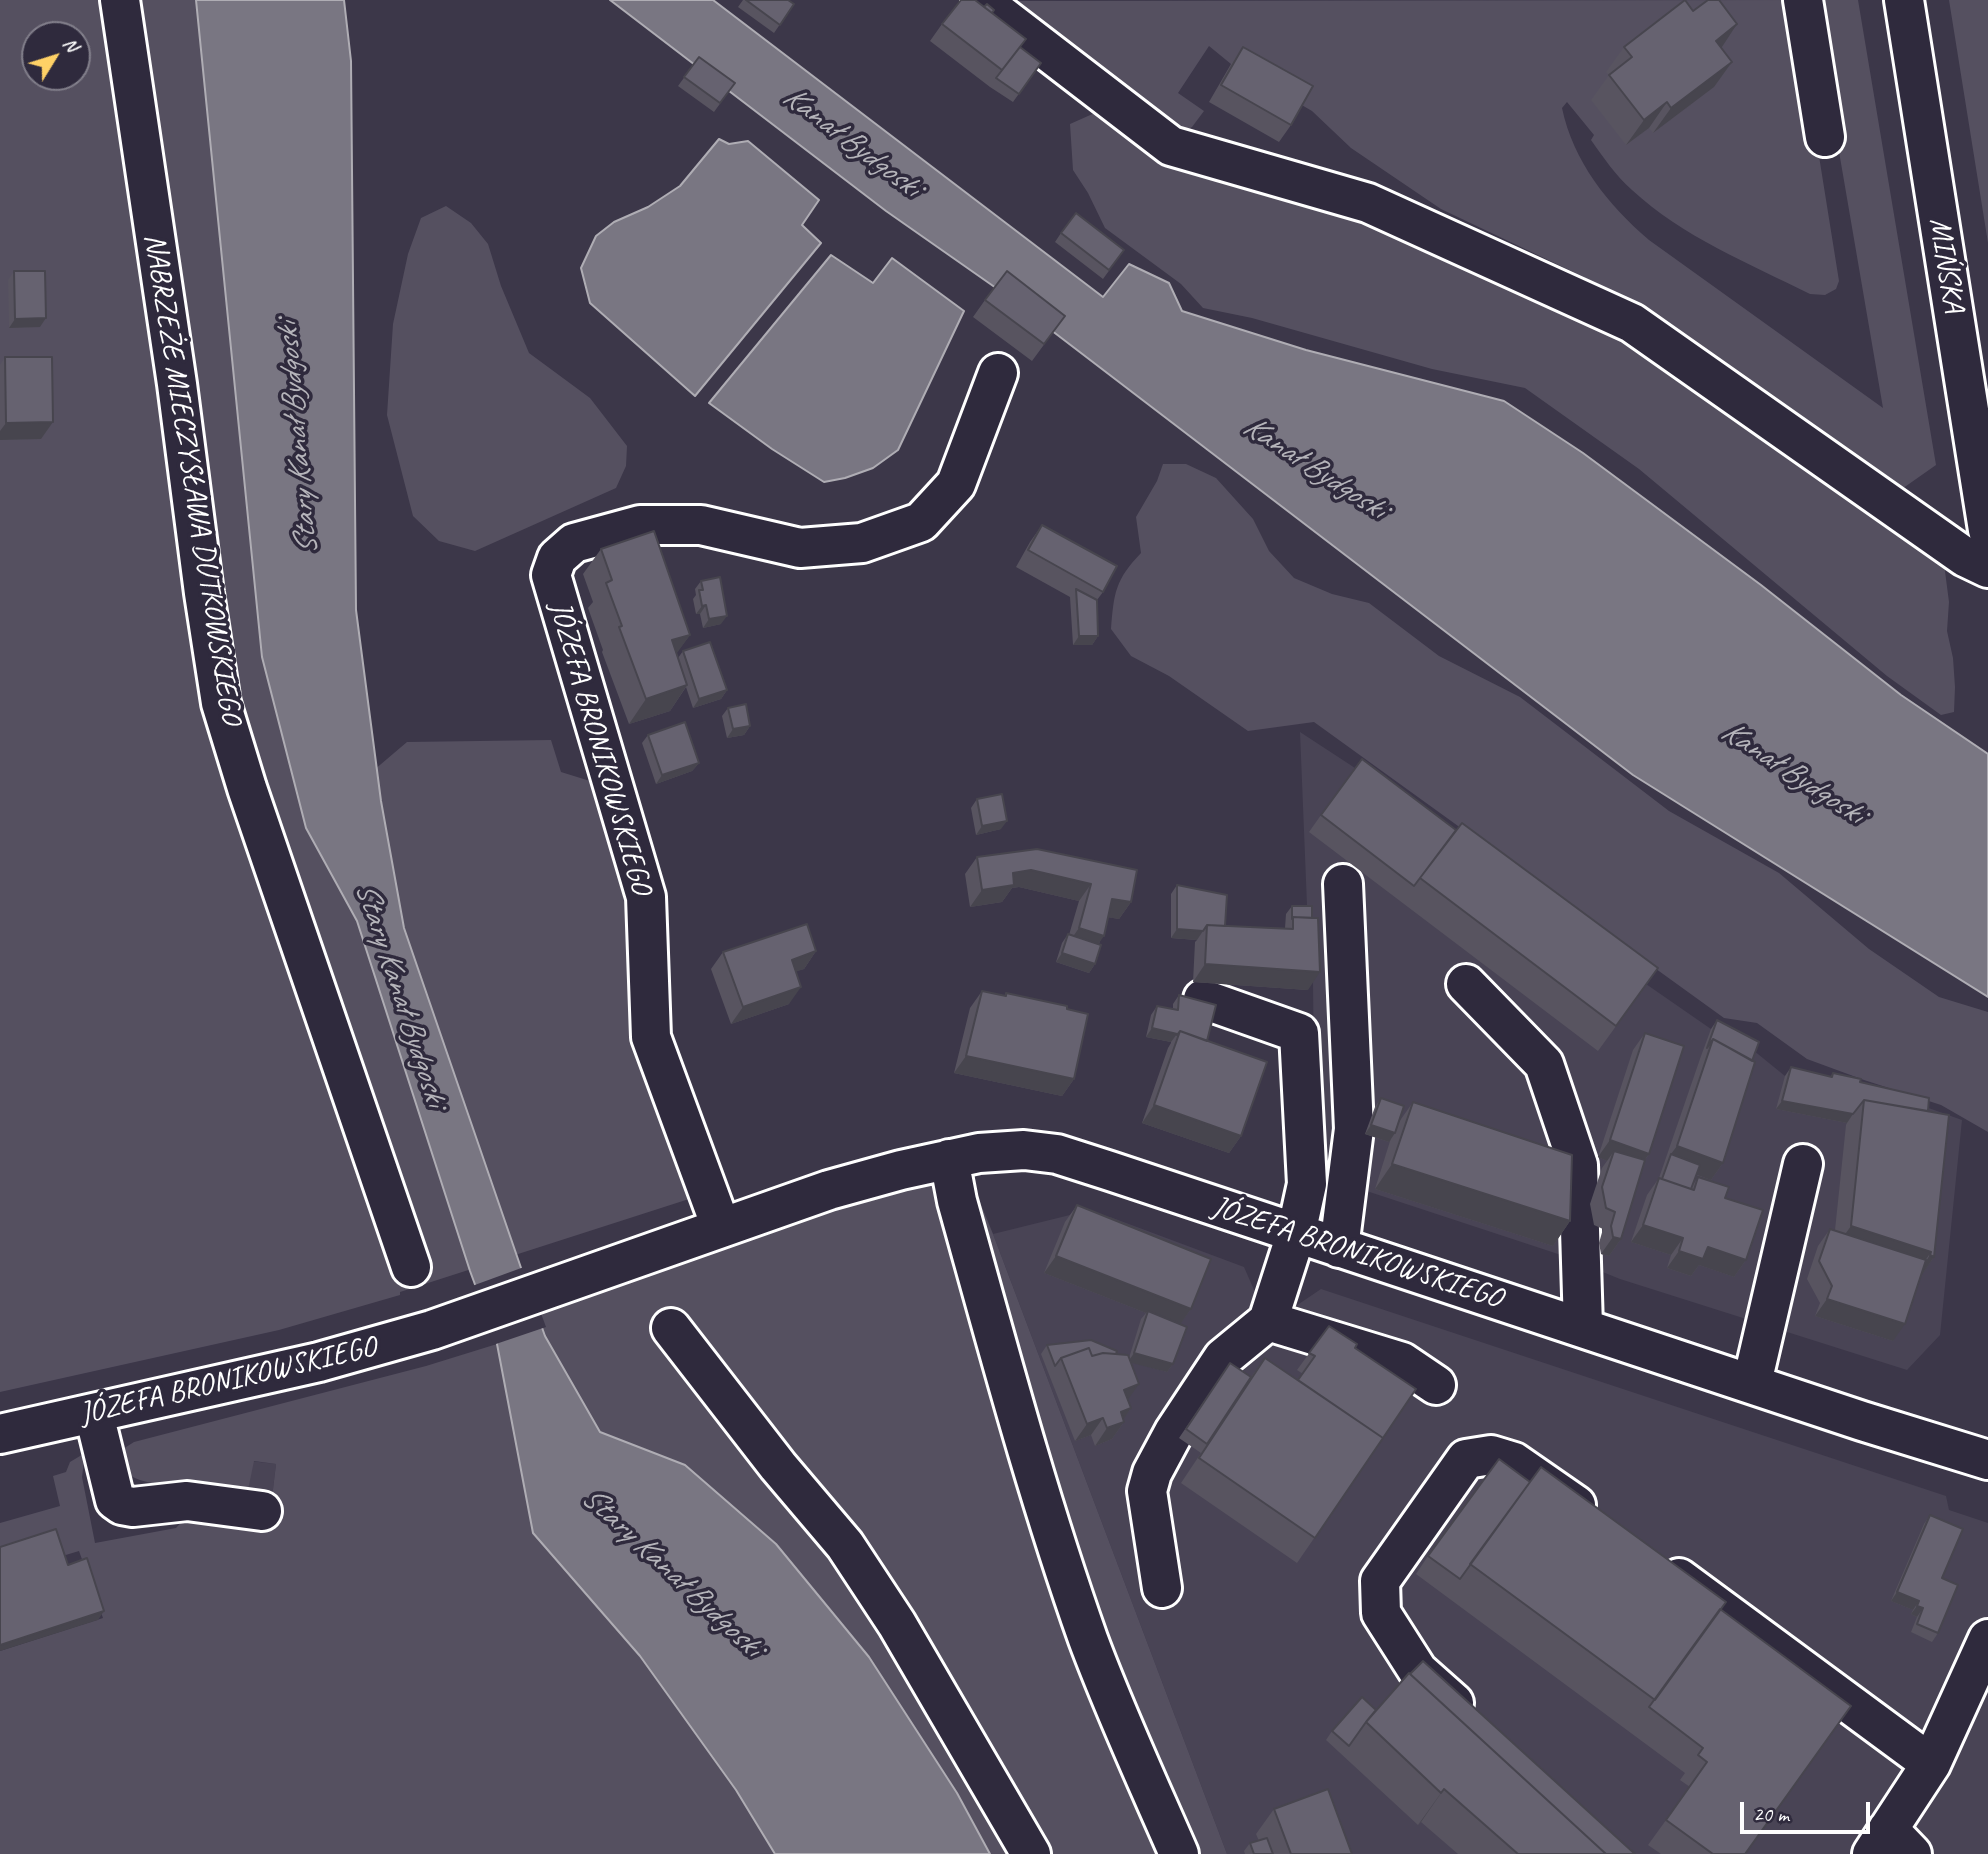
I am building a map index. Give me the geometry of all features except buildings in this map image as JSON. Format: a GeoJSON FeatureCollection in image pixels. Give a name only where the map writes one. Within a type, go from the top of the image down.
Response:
{"type":"FeatureCollection","features":[{"type":"Feature","properties":{"kind":"street","name":"NABRZEŻE MIECZYSŁAWA DUTKOWSKIEGO"},"geometry":{"type":"LineString","coordinates":[[120,0],[177,384],[220,703],[411,1267]]}},
{"type":"Feature","properties":{"kind":"street"},"geometry":{"type":"LineString","coordinates":[[981,0],[1171,146],[1368,203],[1632,323],[1965,557],[1988,568]]}},
{"type":"Feature","properties":{"kind":"street"},"geometry":{"type":"LineString","coordinates":[[1803,0],[1825,137]]}},
{"type":"Feature","properties":{"kind":"street","name":"MIŃSKA"},"geometry":{"type":"LineString","coordinates":[[1904,0],[1988,530]]}},
{"type":"Feature","properties":{"kind":"street","name":"JÓZEFA BRONIKOWSKIEGO"},"geometry":{"type":"LineString","coordinates":[[721,1227],[651,1037],[646,897],[551,575],[557,558],[574,543],[640,525],[701,525],[800,548],[862,543],[921,522],[956,484],[998,373]]}},
{"type":"Feature","properties":{"kind":"street"},"geometry":{"type":"LineString","coordinates":[[1339,1248],[1354,1129],[1343,884]]}},
{"type":"Feature","properties":{"kind":"street"},"geometry":{"type":"LineString","coordinates":[[1466,984],[1544,1065],[1578,1165],[1583,1327]]}},
{"type":"Feature","properties":{"kind":"street"},"geometry":{"type":"LineString","coordinates":[[1162,1588],[1147,1491],[1152,1472],[1174,1432],[1223,1358],[1268,1321],[1296,1234],[1307,1184],[1299,1033],[1203,999]]}},
{"type":"Feature","properties":{"kind":"street","name":"JÓZEFA BRONIKOWSKIEGO"},"geometry":{"type":"LineString","coordinates":[[0,1434],[319,1362],[455,1321],[829,1190],[949,1159],[979,1153],[1024,1150],[1057,1154],[1862,1421],[1988,1460]]}},
{"type":"Feature","properties":{"kind":"street"},"geometry":{"type":"LineString","coordinates":[[949,1159],[957,1201],[1027,1456],[1089,1639],[1131,1745],[1179,1854]]}},
{"type":"Feature","properties":{"kind":"street"},"geometry":{"type":"LineString","coordinates":[[1752,1383],[1803,1164]]}},
{"type":"Feature","properties":{"kind":"street"},"geometry":{"type":"LineString","coordinates":[[1268,1321],[1402,1362],[1436,1385]]}},
{"type":"Feature","properties":{"kind":"street"},"geometry":{"type":"LineString","coordinates":[[671,1328],[778,1466],[845,1545],[897,1623],[1031,1854]]}},
{"type":"Feature","properties":{"kind":"street"},"geometry":{"type":"LineString","coordinates":[[94,1414],[115,1500],[122,1505],[133,1507],[187,1501],[262,1511]]}},
{"type":"Feature","properties":{"kind":"street"},"geometry":{"type":"LineString","coordinates":[[1481,1726],[1418,1671],[1381,1613],[1380,1581],[1466,1459],[1491,1455],[1514,1462],[1601,1523]]}},
{"type":"Feature","properties":{"kind":"street"},"geometry":{"type":"LineString","coordinates":[[1656,1561],[1931,1764]]}},
{"type":"Feature","properties":{"kind":"street"},"geometry":{"type":"LineString","coordinates":[[1891,1846],[1931,1764],[1977,1691],[1988,1639]]}},
{"type":"Feature","properties":{"kind":"shaded area"},"geometry":{"type":"Polygon","coordinates":[[[0,0],[197,0],[262,657],[307,827],[407,742],[551,740],[561,772],[590,781],[601,798],[621,880],[629,939],[628,994],[689,1199],[400,1292],[400,1295],[279,1330],[0,1392],[0,0]]]}},
{"type":"Feature","properties":{"kind":"shaded area"},"geometry":{"type":"Polygon","coordinates":[[[1794,0],[1839,281],[1836,289],[1825,295],[1810,294],[1717,248],[1673,222],[1621,179],[1591,140],[1594,135],[1567,102],[1562,108],[1574,146],[1594,181],[1634,226],[1649,240],[1883,408],[1813,0],[1858,0],[1936,465],[1899,491],[1631,305],[1584,277],[1441,209],[1351,148],[1312,111],[1231,64],[1209,46],[1178,93],[1204,111],[1192,127],[1178,134],[1118,97],[1018,1],[1794,0]]]}},
{"type":"Feature","properties":{"kind":"shaded area"},"geometry":{"type":"Polygon","coordinates":[[[1949,0],[1988,0],[1988,243],[1949,0]]]}},
{"type":"Feature","properties":{"kind":"shaded area"},"geometry":{"type":"Polygon","coordinates":[[[1097,112],[1145,145],[1247,190],[1306,199],[1452,259],[1637,344],[1943,556],[1949,602],[1947,631],[1953,658],[1954,712],[1941,715],[1887,676],[1639,469],[1525,388],[1432,369],[1252,318],[1203,308],[1181,284],[1105,228],[1073,170],[1070,124],[1097,112]]]}},
{"type":"Feature","properties":{"kind":"shaded area"},"geometry":{"type":"Polygon","coordinates":[[[446,206],[471,223],[488,244],[501,286],[529,353],[590,398],[627,446],[626,466],[616,488],[475,551],[439,541],[413,516],[387,415],[393,324],[408,254],[421,218],[446,206]]]}},
{"type":"Feature","properties":{"kind":"shaded area"},"geometry":{"type":"Polygon","coordinates":[[[1163,464],[1186,464],[1216,478],[1253,519],[1269,551],[1294,578],[1332,594],[1369,603],[1439,656],[1520,697],[1669,811],[1779,873],[1869,949],[1939,997],[1988,1012],[1988,1132],[1941,1105],[1807,1059],[1757,1023],[1724,1018],[1314,722],[1248,731],[1169,676],[1131,656],[1111,629],[1113,606],[1121,579],[1141,553],[1136,517],[1157,481],[1163,464]]]}},
{"type":"Feature","properties":{"kind":"shaded area"},"geometry":{"type":"Polygon","coordinates":[[[1300,732],[1352,766],[1646,984],[1711,1029],[1753,1050],[1785,1076],[1923,1106],[1962,1120],[1940,1335],[1907,1370],[1620,1279],[1558,1254],[1315,1174],[1313,982],[1308,930],[1300,732]]]}},
{"type":"Feature","properties":{"kind":"shaded area"},"geometry":{"type":"Polygon","coordinates":[[[961,1156],[993,1234],[1227,1854],[990,1854],[957,1793],[869,1657],[776,1544],[685,1465],[600,1432],[545,1336],[530,1294],[961,1156]]]}},
{"type":"Feature","properties":{"kind":"shaded area"},"geometry":{"type":"Polygon","coordinates":[[[1074,1214],[1110,1217],[1244,1267],[1258,1299],[1290,1310],[1321,1289],[1946,1496],[1949,1510],[1988,1523],[1988,1854],[1227,1854],[993,1234],[1074,1214]]]}},
{"type":"Feature","properties":{"kind":"shaded area"},"geometry":{"type":"Polygon","coordinates":[[[497,1344],[533,1533],[640,1656],[736,1790],[775,1854],[0,1854],[0,1651],[103,1618],[79,1551],[59,1557],[24,1540],[0,1547],[0,1523],[60,1506],[53,1476],[66,1472],[70,1462],[85,1453],[82,1477],[95,1543],[176,1528],[185,1518],[198,1490],[149,1483],[132,1476],[123,1467],[123,1449],[134,1442],[426,1366],[497,1344]],[[254,1461],[248,1490],[269,1523],[276,1464],[254,1461]]]}},
{"type":"Feature","properties":{"kind":"shaded area"},"geometry":{"type":"Polygon","coordinates":[[[200,1455],[276,1464],[269,1523],[193,1515],[200,1455]]]}},
{"type":"Feature","properties":{"kind":"water","name":"Stary Kanał Bydgoski"},"geometry":{"type":"Polygon","coordinates":[[[196,0],[344,0],[351,61],[356,610],[381,801],[404,928],[545,1336],[600,1432],[685,1465],[776,1544],[869,1657],[957,1793],[990,1854],[775,1854],[736,1790],[640,1656],[533,1533],[497,1344],[470,1271],[357,921],[306,828],[262,657],[196,0]]]}},
{"type":"Feature","properties":{"kind":"water","name":"Kanał Bydgoski"},"geometry":{"type":"Polygon","coordinates":[[[610,0],[713,0],[1103,297],[1129,264],[1169,283],[1182,311],[1306,350],[1504,401],[1583,453],[1761,585],[1901,695],[1988,754],[1988,997],[1633,775],[996,288],[886,211],[610,0]]]}},
{"type":"Feature","properties":{"kind":"water"},"geometry":{"type":"Polygon","coordinates":[[[719,139],[729,144],[748,141],[819,200],[802,225],[821,243],[695,396],[590,303],[581,268],[596,236],[614,222],[648,207],[680,186],[719,139]]]}},
{"type":"Feature","properties":{"kind":"water"},"geometry":{"type":"Polygon","coordinates":[[[831,255],[873,283],[892,258],[964,311],[898,450],[873,468],[824,482],[772,449],[709,403],[831,255]]]}},
{"type":"Feature","properties":{"kind":"pier"},"geometry":{"type":"Polygon","coordinates":[[[524,1267],[546,1327],[493,1345],[472,1286],[524,1267]]]}}]}
